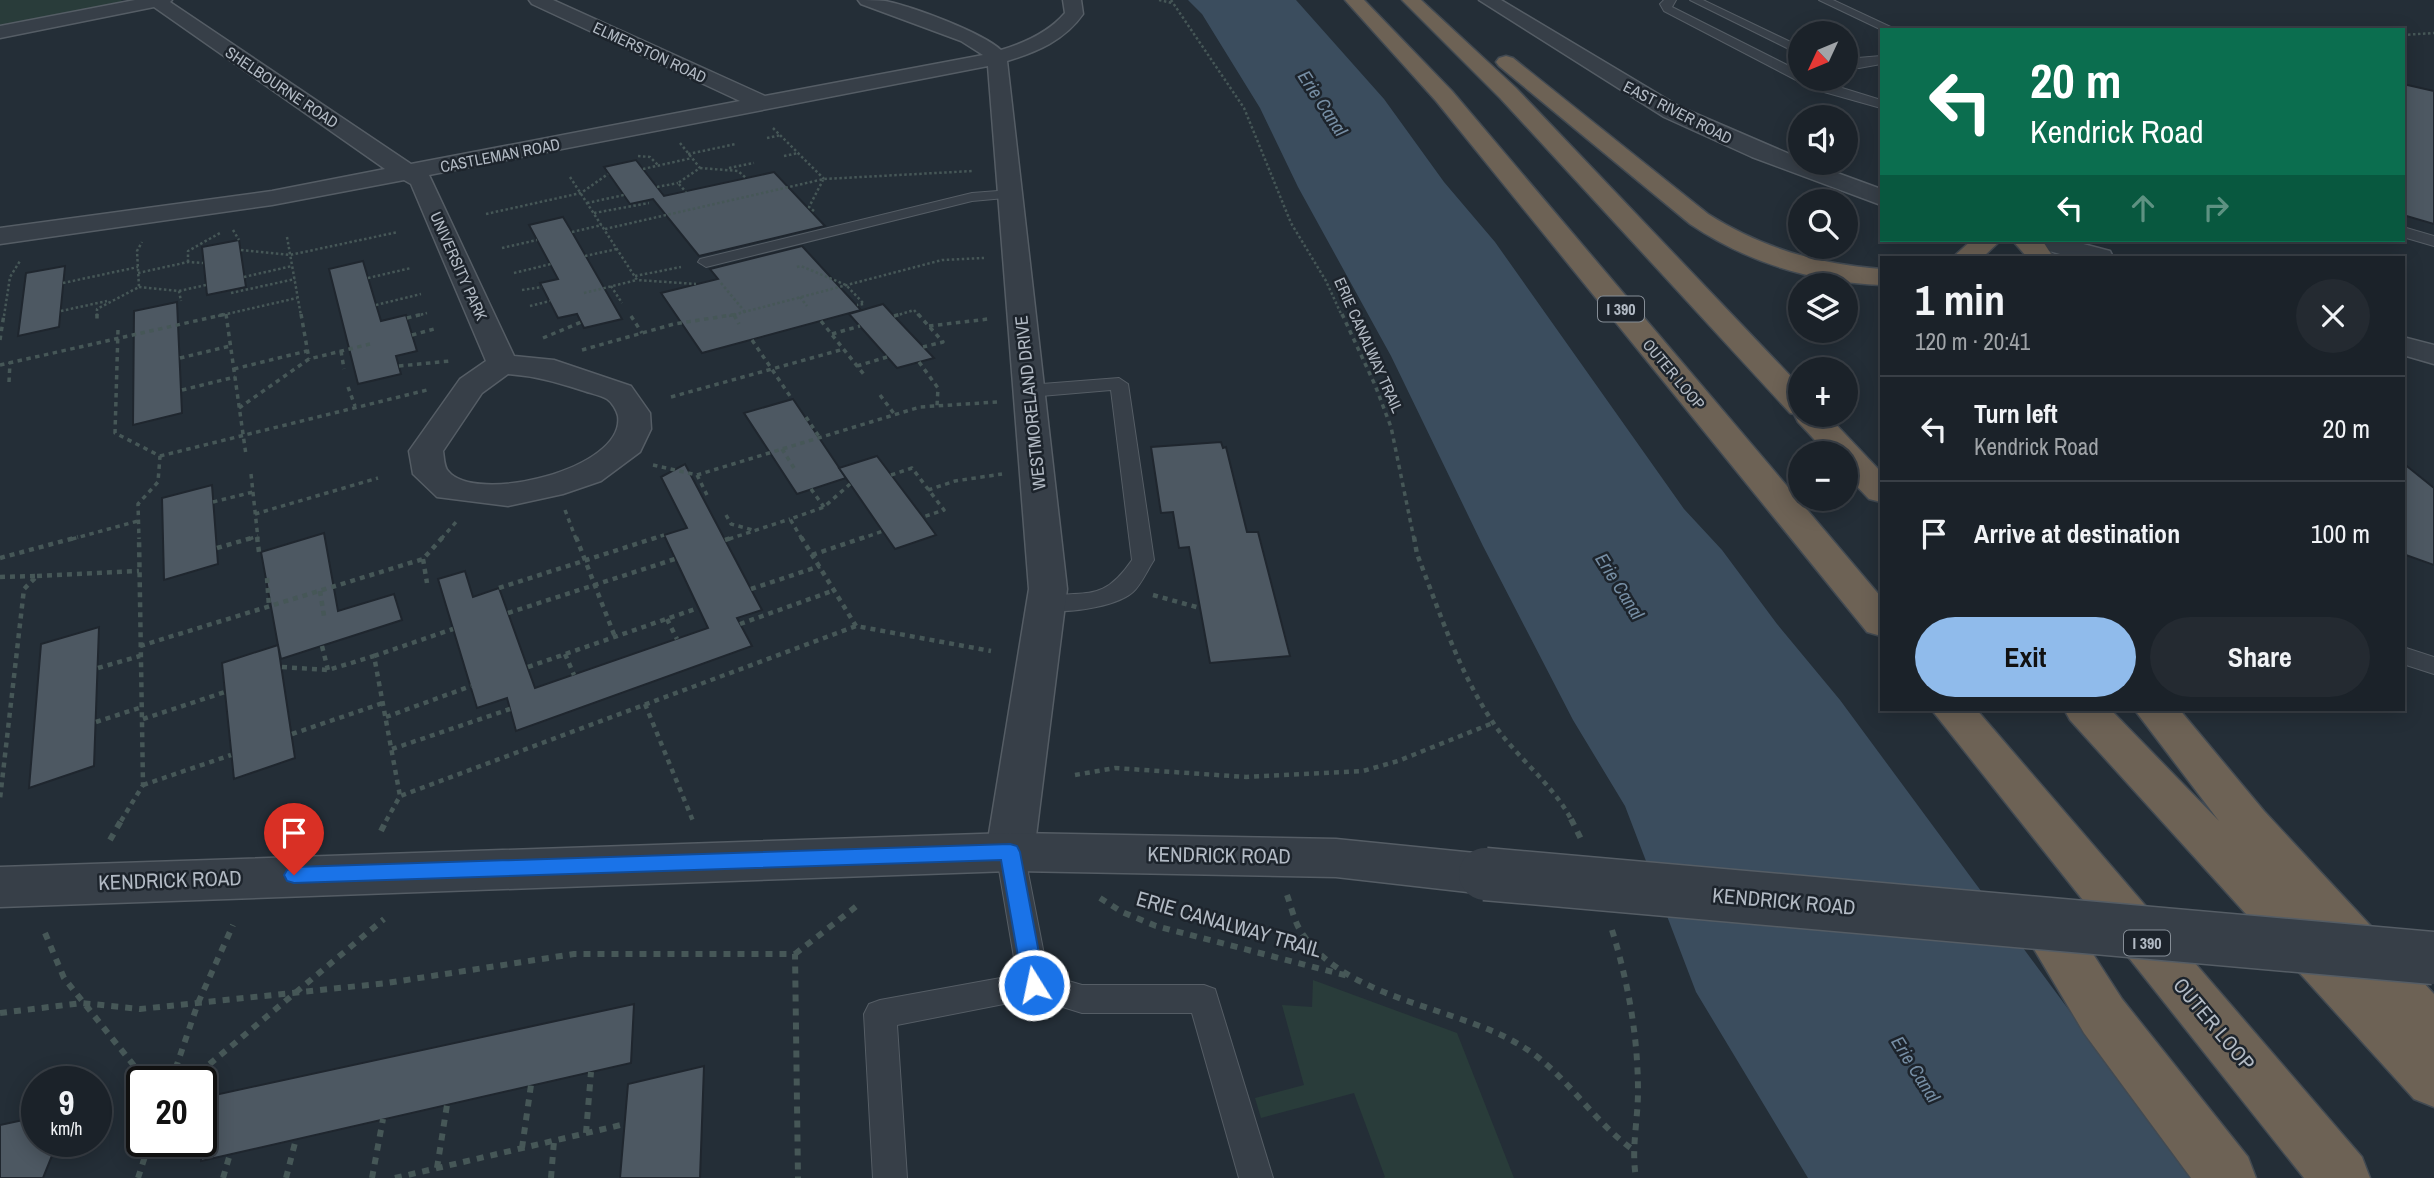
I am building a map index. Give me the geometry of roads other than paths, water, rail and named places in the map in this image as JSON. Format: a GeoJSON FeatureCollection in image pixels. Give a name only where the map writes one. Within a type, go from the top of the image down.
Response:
{"type":"FeatureCollection","features":[{"type":"Feature","properties":{"kind":"highway"},"geometry":{"type":"LineString","coordinates":[[1335,0],[1411,58]]}},
{"type":"Feature","properties":{"kind":"highway","name":"OUTER LOOP"},"geometry":{"type":"LineString","coordinates":[[1354,0],[1411,58],[1880,622]]}},
{"type":"Feature","properties":{"kind":"highway"},"geometry":{"type":"LineString","coordinates":[[1410,0],[1508,93],[1788,392]]}},
{"type":"Feature","properties":{"kind":"highway"},"geometry":{"type":"LineString","coordinates":[[1431,0],[1678,202],[1723,235],[1746,247],[1789,262],[1839,273],[1880,277]]}},
{"type":"Feature","properties":{"kind":"highway"},"geometry":{"type":"LineString","coordinates":[[1967,256],[1985,242]]}},
{"type":"Feature","properties":{"kind":"highway"},"geometry":{"type":"LineString","coordinates":[[2028,242],[2037,249],[2040,256]]}},
{"type":"Feature","properties":{"kind":"highway"},"geometry":{"type":"LineString","coordinates":[[1820,427],[1834,441]]}},
{"type":"Feature","properties":{"kind":"highway"},"geometry":{"type":"LineString","coordinates":[[1858,467],[1880,491]]}},
{"type":"Feature","properties":{"kind":"highway","name":"OUTER LOOP"},"geometry":{"type":"LineString","coordinates":[[1954,711],[2341,1178]]}},
{"type":"Feature","properties":{"kind":"highway"},"geometry":{"type":"LineString","coordinates":[[2087,711],[2434,1081]]}},
{"type":"Feature","properties":{"kind":"highway"},"geometry":{"type":"LineString","coordinates":[[2157,711],[2248,824],[2434,1032]]}},
{"type":"Feature","properties":{"kind":"highway"},"geometry":{"type":"LineString","coordinates":[[2046,924],[2104,1016],[2227,1178]]}},
{"type":"Feature","properties":{"kind":"street"},"geometry":{"type":"LineString","coordinates":[[0,32],[158,0]]}},
{"type":"Feature","properties":{"kind":"street","name":"SHELBOURNE ROAD"},"geometry":{"type":"LineString","coordinates":[[158,0],[389,161],[411,172]]}},
{"type":"Feature","properties":{"kind":"street","name":"ELMERSTON ROAD"},"geometry":{"type":"LineString","coordinates":[[538,0],[764,112]]}},
{"type":"Feature","properties":{"kind":"street"},"geometry":{"type":"LineString","coordinates":[[867,0],[968,37],[983,44],[997,58],[1034,45],[1063,27],[1074,14],[1072,0]]}},
{"type":"Feature","properties":{"kind":"street","name":"EAST RIVER ROAD"},"geometry":{"type":"LineString","coordinates":[[1488,0],[1672,111],[1760,152],[1880,198]]}},
{"type":"Feature","properties":{"kind":"street","name":"EAST RIVER ROAD"},"geometry":{"type":"LineString","coordinates":[[1516,0],[1679,97],[1788,146]]}},
{"type":"Feature","properties":{"kind":"street","name":"CASTLEMAN ROAD"},"geometry":{"type":"LineString","coordinates":[[0,236],[272,198],[764,112],[997,58]]}},
{"type":"Feature","properties":{"kind":"street","name":"WESTMORELAND DRIVE"},"geometry":{"type":"LineString","coordinates":[[997,58],[1011,194],[1014,396],[1048,589],[1010,852]]}},
{"type":"Feature","properties":{"kind":"street","name":"UNIVERSITY PARK"},"geometry":{"type":"LineString","coordinates":[[411,172],[421,180],[502,364]]}},
{"type":"Feature","properties":{"kind":"street"},"geometry":{"type":"LineString","coordinates":[[1858,174],[1880,182]]}},
{"type":"Feature","properties":{"kind":"street"},"geometry":{"type":"LineString","coordinates":[[2047,242],[2096,256]]}},
{"type":"Feature","properties":{"kind":"street"},"geometry":{"type":"LineString","coordinates":[[502,364],[543,367],[620,393],[634,413],[635,429],[628,445],[589,474],[551,487],[508,495],[449,490],[430,474],[426,451],[471,386],[502,364]]}},
{"type":"Feature","properties":{"kind":"street","name":"KENDRICK ROAD"},"geometry":{"type":"LineString","coordinates":[[0,887],[1010,852],[1285,856],[1365,860],[1485,874],[2434,958]]}},
{"type":"Feature","properties":{"kind":"lane"},"geometry":{"type":"LineString","coordinates":[[1671,0],[1665,4],[1668,9],[1788,71]]}},
{"type":"Feature","properties":{"kind":"lane"},"geometry":{"type":"LineString","coordinates":[[1695,0],[1788,46]]}},
{"type":"Feature","properties":{"kind":"lane"},"geometry":{"type":"LineString","coordinates":[[1824,0],[1887,28]]}},
{"type":"Feature","properties":{"kind":"lane"},"geometry":{"type":"LineString","coordinates":[[1858,62],[1880,60]]}},
{"type":"Feature","properties":{"kind":"lane"},"geometry":{"type":"LineString","coordinates":[[1835,91],[1880,104]]}},
{"type":"Feature","properties":{"kind":"lane"},"geometry":{"type":"LineString","coordinates":[[706,262],[972,197],[1011,194]]}},
{"type":"Feature","properties":{"kind":"lane"},"geometry":{"type":"LineString","coordinates":[[2405,233],[2434,241]]}},
{"type":"Feature","properties":{"kind":"lane"},"geometry":{"type":"LineString","coordinates":[[1014,396],[1119,384],[1143,560],[1125,587],[1088,602],[1045,604]]}},
{"type":"Feature","properties":{"kind":"lane"},"geometry":{"type":"LineString","coordinates":[[2405,656],[2434,666]]}},
{"type":"Feature","properties":{"kind":"lane"},"geometry":{"type":"LineString","coordinates":[[1010,852],[1034,985]]}},
{"type":"Feature","properties":{"kind":"lane"},"geometry":{"type":"LineString","coordinates":[[890,1178],[880,1014],[1034,985],[1082,999],[1204,999],[1255,1178]]}},
{"type":"Feature","properties":{"kind":"water","name":"Erie Canal"},"geometry":{"type":"Polygon","coordinates":[[[1188,0],[1296,0],[1384,99],[1444,182],[1495,242],[1684,509],[1722,550],[1777,624],[1840,700],[2193,1178],[1808,1178],[1696,992],[1625,806],[1573,720],[1483,546],[1391,356],[1298,187],[1260,108],[1202,14],[1188,0]]]}}]}
